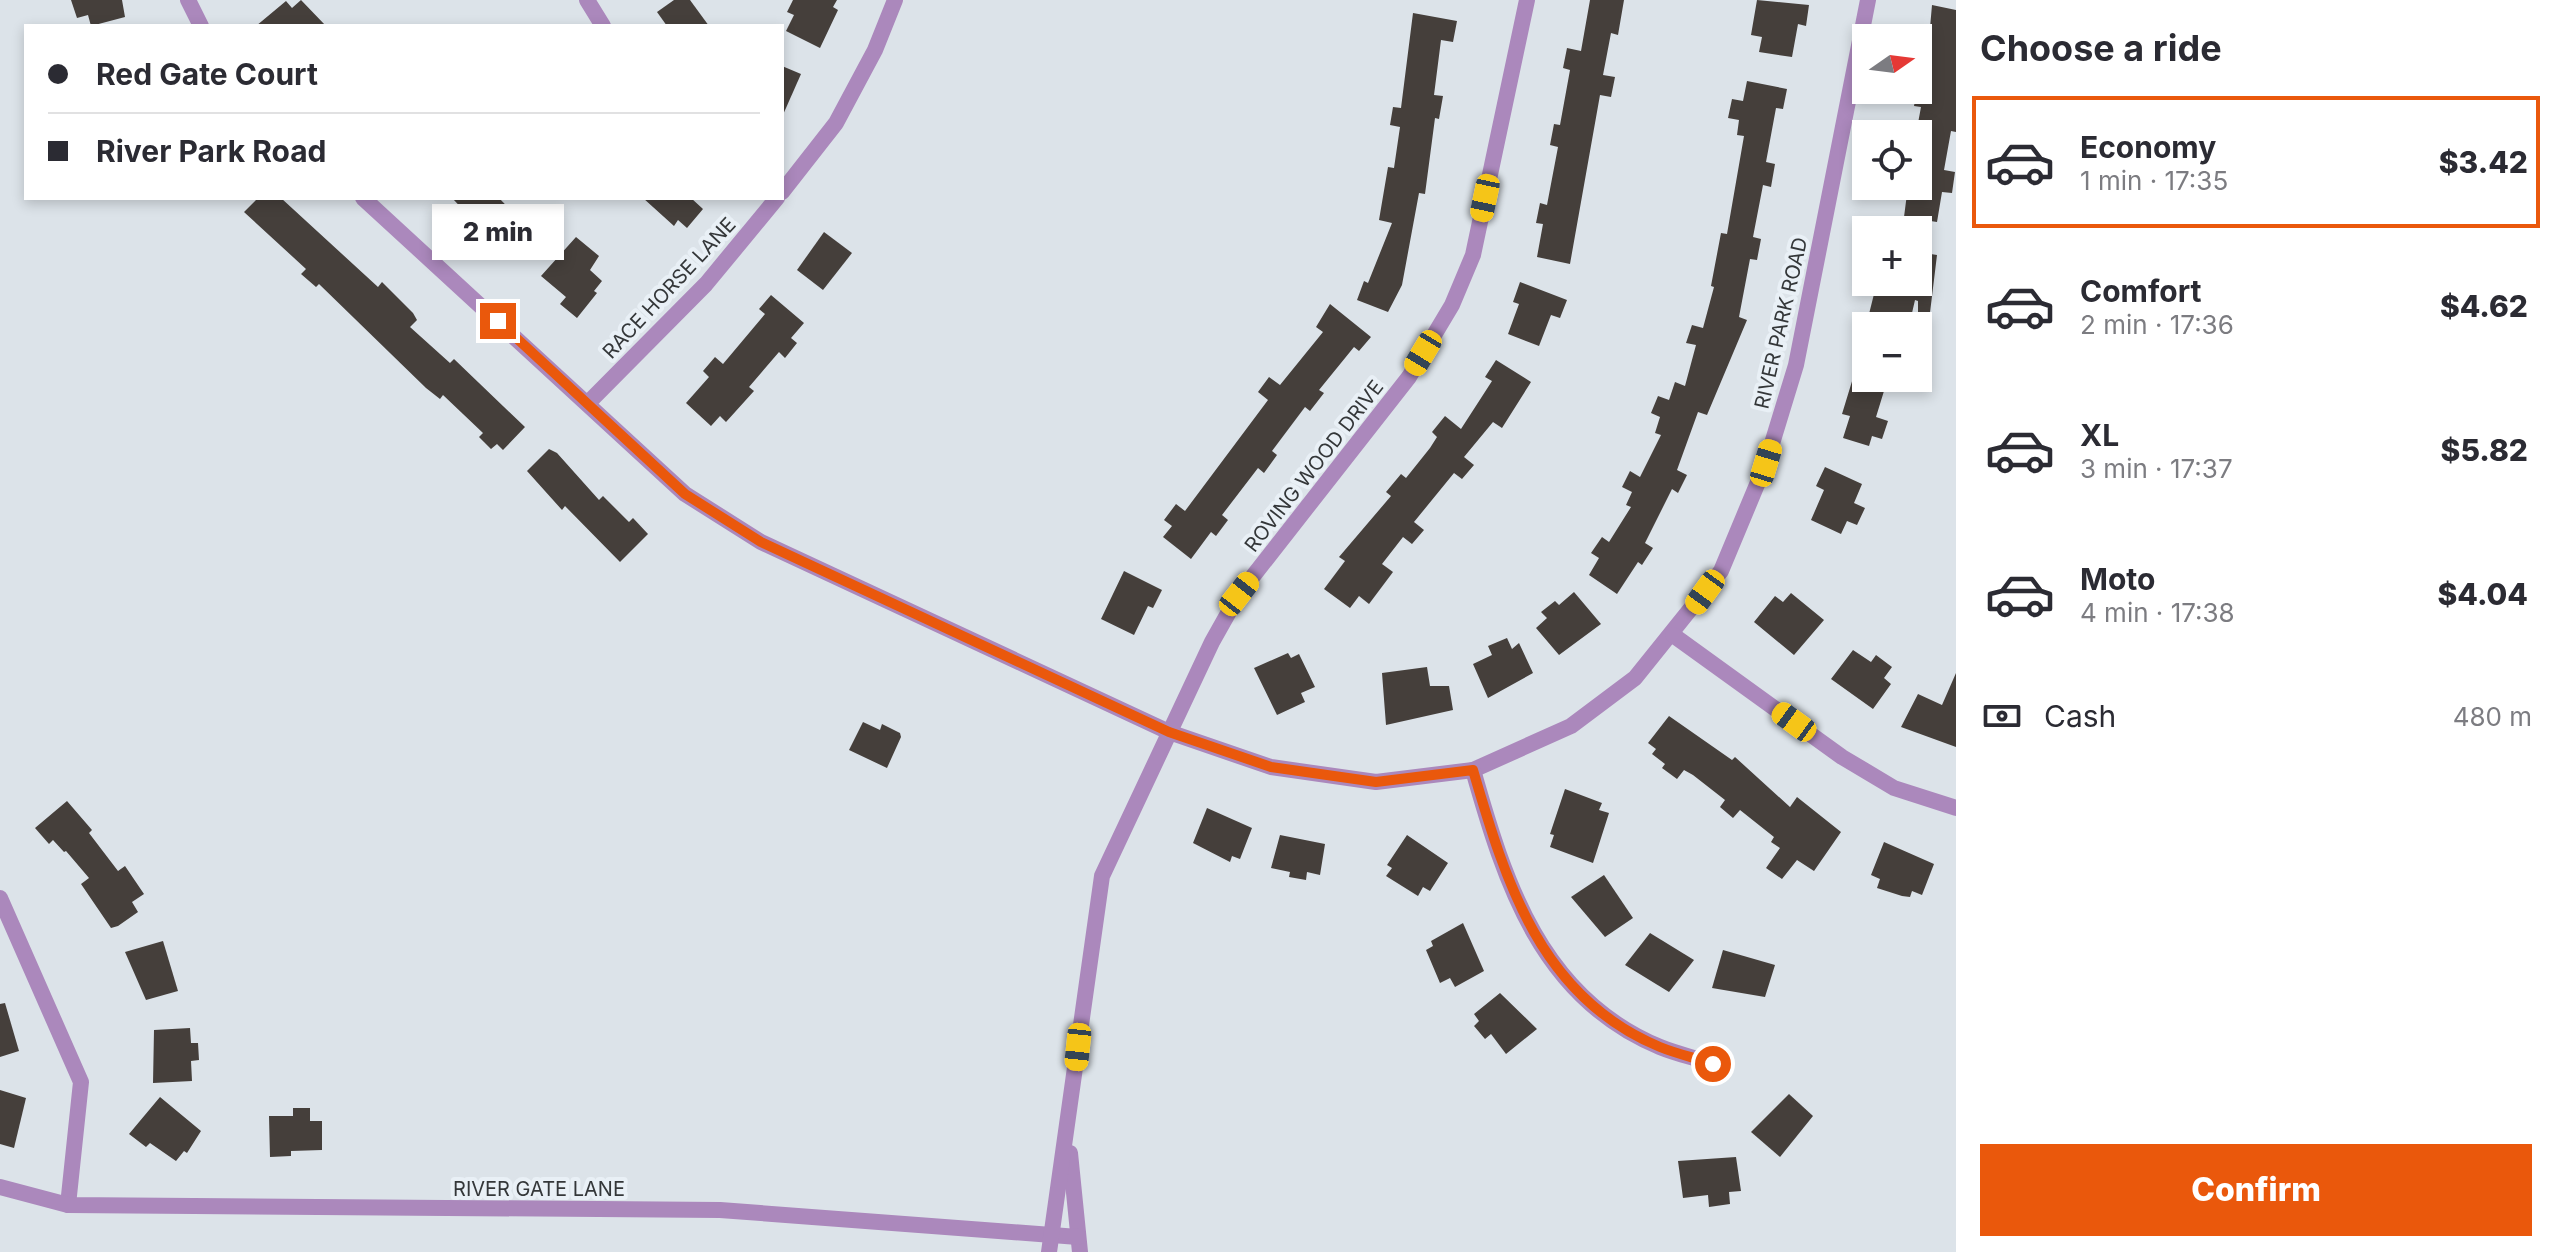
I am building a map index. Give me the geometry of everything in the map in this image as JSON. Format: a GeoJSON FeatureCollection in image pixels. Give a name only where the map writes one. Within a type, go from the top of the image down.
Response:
{"type":"FeatureCollection","features":[{"type":"Feature","properties":{"kind":"street"},"geometry":{"type":"LineString","coordinates":[[188,0],[200,24]]}},
{"type":"Feature","properties":{"kind":"street"},"geometry":{"type":"LineString","coordinates":[[587,0],[602,24]]}},
{"type":"Feature","properties":{"kind":"street"},"geometry":{"type":"LineString","coordinates":[[784,189],[836,123],[875,50],[895,0]]}},
{"type":"Feature","properties":{"kind":"street","name":"ROVING WOOD DRIVE"},"geometry":{"type":"LineString","coordinates":[[1050,1244],[1102,876],[1212,642],[1239,594],[1409,377],[1452,305],[1473,255],[1527,0]]}},
{"type":"Feature","properties":{"kind":"street","name":"RIVER PARK ROAD"},"geometry":{"type":"LineString","coordinates":[[365,200],[685,494],[761,542],[1169,732],[1271,767],[1376,782],[1473,770],[1571,726],[1635,678],[1673,635],[1721,571],[1766,463],[1796,365],[1868,0]]}},
{"type":"Feature","properties":{"kind":"street","name":"RACE HORSE LANE"},"geometry":{"type":"LineString","coordinates":[[588,403],[706,284],[775,200]]}},
{"type":"Feature","properties":{"kind":"street"},"geometry":{"type":"LineString","coordinates":[[1673,635],[1881,781],[1956,808]]}},
{"type":"Feature","properties":{"kind":"street"},"geometry":{"type":"LineString","coordinates":[[1473,770],[1501,867],[1531,932],[1572,987],[1613,1020],[1659,1047],[1713,1064]]}},
{"type":"Feature","properties":{"kind":"street"},"geometry":{"type":"LineString","coordinates":[[0,898],[81,1082],[68,1205]]}},
{"type":"Feature","properties":{"kind":"street","name":"ROVING WOOD DRIVE"},"geometry":{"type":"LineString","coordinates":[[1068,1131],[1079,1245]]}},
{"type":"Feature","properties":{"kind":"street","name":"RIVER GATE LANE"},"geometry":{"type":"LineString","coordinates":[[0,1187],[68,1205],[720,1210],[1079,1245]]}},
{"type":"Feature","properties":{"kind":"building"},"geometry":{"type":"Polygon","coordinates":[[[71,0],[122,0],[125,17],[99,24],[90,24],[88,15],[77,18],[71,0]]]}},
{"type":"Feature","properties":{"kind":"building"},"geometry":{"type":"Polygon","coordinates":[[[301,0],[324,24],[258,24],[286,1],[292,8],[301,0]]]}},
{"type":"Feature","properties":{"kind":"building"},"geometry":{"type":"Polygon","coordinates":[[[674,0],[690,0],[708,24],[666,24],[657,12],[674,0]]]}},
{"type":"Feature","properties":{"kind":"building"},"geometry":{"type":"Polygon","coordinates":[[[793,0],[837,0],[833,7],[838,10],[820,48],[786,31],[794,15],[787,12],[793,0]]]}},
{"type":"Feature","properties":{"kind":"building"},"geometry":{"type":"Polygon","coordinates":[[[1590,0],[1624,0],[1618,35],[1611,33],[1603,75],[1615,77],[1611,97],[1600,95],[1570,264],[1537,257],[1543,224],[1536,223],[1540,203],[1547,205],[1558,147],[1550,145],[1554,124],[1560,125],[1570,70],[1563,68],[1567,48],[1581,51],[1590,0]]]}},
{"type":"Feature","properties":{"kind":"building"},"geometry":{"type":"Polygon","coordinates":[[[1757,0],[1809,5],[1806,26],[1798,24],[1792,57],[1759,52],[1762,37],[1751,35],[1757,0]]]}},
{"type":"Feature","properties":{"kind":"building"},"geometry":{"type":"Polygon","coordinates":[[[1932,5],[1956,10],[1956,132],[1951,131],[1944,170],[1955,172],[1952,193],[1942,192],[1937,222],[1932,221],[1932,216],[1904,216],[1906,200],[1932,200],[1932,120],[1919,120],[1921,107],[1914,106],[1932,104],[1932,5]]]}},
{"type":"Feature","properties":{"kind":"building"},"geometry":{"type":"Polygon","coordinates":[[[1413,13],[1457,21],[1453,42],[1441,40],[1434,95],[1443,96],[1439,119],[1435,118],[1425,194],[1419,193],[1402,285],[1388,312],[1357,300],[1364,281],[1368,283],[1392,223],[1379,220],[1388,167],[1394,168],[1400,127],[1390,125],[1393,107],[1401,108],[1413,13]]]}},
{"type":"Feature","properties":{"kind":"building"},"geometry":{"type":"Polygon","coordinates":[[[784,67],[801,74],[784,112],[784,67]]]}},
{"type":"Feature","properties":{"kind":"building"},"geometry":{"type":"Polygon","coordinates":[[[1747,81],[1787,89],[1783,109],[1776,108],[1766,162],[1775,164],[1771,187],[1763,185],[1753,237],[1761,239],[1757,260],[1750,259],[1739,317],[1747,320],[1707,415],[1698,412],[1677,470],[1687,475],[1678,493],[1672,489],[1645,543],[1653,548],[1642,565],[1638,562],[1617,594],[1589,575],[1599,558],[1591,553],[1602,537],[1609,542],[1631,507],[1626,505],[1632,492],[1622,487],[1630,471],[1640,477],[1661,435],[1655,433],[1660,417],[1651,413],[1658,396],[1669,400],[1675,382],[1685,386],[1696,345],[1686,343],[1692,325],[1703,328],[1714,287],[1711,286],[1721,233],[1727,234],[1744,136],[1737,135],[1739,120],[1728,118],[1732,99],[1743,101],[1747,81]]]}},
{"type":"Feature","properties":{"kind":"building"},"geometry":{"type":"Polygon","coordinates":[[[256,200],[283,200],[378,287],[382,282],[413,313],[417,320],[410,327],[450,363],[454,359],[525,427],[503,450],[497,444],[491,449],[479,437],[483,433],[443,395],[440,399],[426,388],[319,284],[316,287],[301,274],[306,269],[244,212],[256,200]]]}},
{"type":"Feature","properties":{"kind":"building"},"geometry":{"type":"Polygon","coordinates":[[[454,200],[501,200],[517,217],[492,240],[454,200]]]}},
{"type":"Feature","properties":{"kind":"building"},"geometry":{"type":"Polygon","coordinates":[[[645,200],[693,200],[703,209],[687,228],[678,220],[674,226],[645,200]]]}},
{"type":"Feature","properties":{"kind":"building"},"geometry":{"type":"Polygon","coordinates":[[[824,232],[852,253],[823,290],[797,270],[824,232]]]}},
{"type":"Feature","properties":{"kind":"building"},"geometry":{"type":"Polygon","coordinates":[[[576,237],[599,256],[590,270],[602,281],[594,291],[597,293],[577,318],[560,304],[566,297],[541,276],[576,237]]]}},
{"type":"Feature","properties":{"kind":"building"},"geometry":{"type":"Polygon","coordinates":[[[1932,254],[1937,255],[1930,312],[1918,312],[1918,301],[1915,300],[1912,312],[1870,312],[1874,296],[1932,296],[1932,254]]]}},
{"type":"Feature","properties":{"kind":"building"},"geometry":{"type":"Polygon","coordinates":[[[1520,282],[1567,300],[1560,318],[1551,315],[1539,346],[1508,334],[1519,304],[1513,302],[1520,282]]]}},
{"type":"Feature","properties":{"kind":"building"},"geometry":{"type":"Polygon","coordinates":[[[771,295],[804,323],[791,338],[797,343],[785,358],[779,352],[749,387],[754,391],[726,422],[720,416],[711,426],[686,403],[709,377],[703,371],[715,357],[723,364],[765,314],[759,309],[771,295]]]}},
{"type":"Feature","properties":{"kind":"building"},"geometry":{"type":"Polygon","coordinates":[[[1330,304],[1371,337],[1359,351],[1354,347],[1319,390],[1324,393],[1310,411],[1305,407],[1272,451],[1277,455],[1264,473],[1258,468],[1222,515],[1228,520],[1216,536],[1211,532],[1191,559],[1163,537],[1172,526],[1164,520],[1176,504],[1185,511],[1268,400],[1258,392],[1269,377],[1280,385],[1323,332],[1316,327],[1330,304]]]}},
{"type":"Feature","properties":{"kind":"building"},"geometry":{"type":"Polygon","coordinates":[[[1496,360],[1531,382],[1502,428],[1493,422],[1464,457],[1474,465],[1462,479],[1454,473],[1414,522],[1424,530],[1412,544],[1403,537],[1382,564],[1393,572],[1369,604],[1359,596],[1350,608],[1324,589],[1345,561],[1339,557],[1391,496],[1386,492],[1401,474],[1406,478],[1430,448],[1437,437],[1432,432],[1445,416],[1461,429],[1492,381],[1485,377],[1496,360]]]}},
{"type":"Feature","properties":{"kind":"building"},"geometry":{"type":"Polygon","coordinates":[[[1852,381],[1852,392],[1884,392],[1876,417],[1888,421],[1882,439],[1872,436],[1869,446],[1843,438],[1850,416],[1842,414],[1852,381]]]}},
{"type":"Feature","properties":{"kind":"building"},"geometry":{"type":"Polygon","coordinates":[[[549,449],[557,453],[599,500],[603,496],[629,522],[633,518],[648,534],[620,562],[565,506],[562,510],[527,471],[549,449]]]}},
{"type":"Feature","properties":{"kind":"building"},"geometry":{"type":"Polygon","coordinates":[[[1825,467],[1862,484],[1854,503],[1865,508],[1857,525],[1847,521],[1841,534],[1811,520],[1824,490],[1816,486],[1825,467]]]}},
{"type":"Feature","properties":{"kind":"building"},"geometry":{"type":"Polygon","coordinates":[[[1124,571],[1162,590],[1153,608],[1148,606],[1134,635],[1101,619],[1124,571]]]}},
{"type":"Feature","properties":{"kind":"building"},"geometry":{"type":"Polygon","coordinates":[[[1574,592],[1601,624],[1559,655],[1536,628],[1547,618],[1541,612],[1555,601],[1559,605],[1574,592]]]}},
{"type":"Feature","properties":{"kind":"building"},"geometry":{"type":"Polygon","coordinates":[[[1791,593],[1824,620],[1794,655],[1754,622],[1775,596],[1783,602],[1791,593]]]}},
{"type":"Feature","properties":{"kind":"building"},"geometry":{"type":"Polygon","coordinates":[[[1507,638],[1512,649],[1519,643],[1533,673],[1488,698],[1473,664],[1492,655],[1488,646],[1507,638]]]}},
{"type":"Feature","properties":{"kind":"building"},"geometry":{"type":"Polygon","coordinates":[[[1853,650],[1871,662],[1876,655],[1892,667],[1884,678],[1891,684],[1873,709],[1831,679],[1853,650]]]}},
{"type":"Feature","properties":{"kind":"building"},"geometry":{"type":"Polygon","coordinates":[[[1288,653],[1291,658],[1299,654],[1315,687],[1301,693],[1305,702],[1277,715],[1254,668],[1288,653]]]}},
{"type":"Feature","properties":{"kind":"building"},"geometry":{"type":"Polygon","coordinates":[[[1427,667],[1430,686],[1449,686],[1453,710],[1386,725],[1382,673],[1427,667]]]}},
{"type":"Feature","properties":{"kind":"building"},"geometry":{"type":"Polygon","coordinates":[[[1956,673],[1956,747],[1901,727],[1918,694],[1942,705],[1956,673]]]}},
{"type":"Feature","properties":{"kind":"building"},"geometry":{"type":"Polygon","coordinates":[[[1669,716],[1732,760],[1735,757],[1790,807],[1797,797],[1841,832],[1814,871],[1797,860],[1782,879],[1766,868],[1780,848],[1771,842],[1774,837],[1740,810],[1733,818],[1720,807],[1725,800],[1693,775],[1684,770],[1677,779],[1662,768],[1665,764],[1652,754],[1656,749],[1648,743],[1669,716]]]}},
{"type":"Feature","properties":{"kind":"building"},"geometry":{"type":"Polygon","coordinates":[[[863,722],[880,730],[882,724],[900,733],[887,768],[849,750],[863,722]]]}},
{"type":"Feature","properties":{"kind":"building"},"geometry":{"type":"Polygon","coordinates":[[[1565,789],[1602,803],[1599,810],[1609,813],[1593,863],[1550,847],[1554,835],[1550,834],[1565,789]]]}},
{"type":"Feature","properties":{"kind":"building"},"geometry":{"type":"Polygon","coordinates":[[[67,801],[92,830],[89,833],[118,871],[125,866],[144,894],[132,902],[138,912],[118,926],[111,928],[81,884],[89,878],[66,851],[53,840],[49,844],[35,828],[67,801]]]}},
{"type":"Feature","properties":{"kind":"building"},"geometry":{"type":"Polygon","coordinates":[[[1207,808],[1252,828],[1240,859],[1232,856],[1230,862],[1193,843],[1207,808]]]}},
{"type":"Feature","properties":{"kind":"building"},"geometry":{"type":"Polygon","coordinates":[[[1280,835],[1325,844],[1320,875],[1307,872],[1306,880],[1289,877],[1290,872],[1271,868],[1280,835]]]}},
{"type":"Feature","properties":{"kind":"building"},"geometry":{"type":"Polygon","coordinates":[[[1407,835],[1448,863],[1430,891],[1423,887],[1418,896],[1386,876],[1392,868],[1387,865],[1407,835]]]}},
{"type":"Feature","properties":{"kind":"building"},"geometry":{"type":"Polygon","coordinates":[[[1884,842],[1934,864],[1922,895],[1912,891],[1910,897],[1902,896],[1877,888],[1880,879],[1871,875],[1884,842]]]}},
{"type":"Feature","properties":{"kind":"building"},"geometry":{"type":"Polygon","coordinates":[[[1604,875],[1633,918],[1605,937],[1571,897],[1604,875]]]}},
{"type":"Feature","properties":{"kind":"building"},"geometry":{"type":"Polygon","coordinates":[[[1463,923],[1484,971],[1455,987],[1450,978],[1440,983],[1426,950],[1433,946],[1431,941],[1463,923]]]}},
{"type":"Feature","properties":{"kind":"building"},"geometry":{"type":"Polygon","coordinates":[[[1650,933],[1694,960],[1669,992],[1625,965],[1650,933]]]}},
{"type":"Feature","properties":{"kind":"building"},"geometry":{"type":"Polygon","coordinates":[[[163,941],[178,991],[146,1000],[125,952],[163,941]]]}},
{"type":"Feature","properties":{"kind":"building"},"geometry":{"type":"Polygon","coordinates":[[[1723,950],[1775,965],[1765,997],[1712,988],[1723,950]]]}},
{"type":"Feature","properties":{"kind":"building"},"geometry":{"type":"Polygon","coordinates":[[[1500,993],[1537,1029],[1506,1054],[1491,1034],[1485,1039],[1474,1026],[1479,1021],[1474,1014],[1500,993]]]}},
{"type":"Feature","properties":{"kind":"building"},"geometry":{"type":"Polygon","coordinates":[[[5,1003],[19,1051],[0,1057],[0,1004],[5,1003]]]}},
{"type":"Feature","properties":{"kind":"building"},"geometry":{"type":"Polygon","coordinates":[[[190,1028],[191,1043],[198,1043],[199,1060],[191,1061],[192,1081],[153,1083],[154,1030],[190,1028]]]}},
{"type":"Feature","properties":{"kind":"building"},"geometry":{"type":"Polygon","coordinates":[[[0,1090],[26,1098],[14,1148],[0,1144],[0,1090]]]}},
{"type":"Feature","properties":{"kind":"building"},"geometry":{"type":"Polygon","coordinates":[[[1789,1094],[1813,1116],[1780,1157],[1751,1132],[1789,1094]]]}},
{"type":"Feature","properties":{"kind":"building"},"geometry":{"type":"Polygon","coordinates":[[[160,1097],[201,1131],[187,1153],[184,1151],[176,1161],[150,1143],[146,1147],[129,1134],[160,1097]]]}},
{"type":"Feature","properties":{"kind":"building"},"geometry":{"type":"Polygon","coordinates":[[[293,1108],[310,1108],[310,1121],[322,1121],[322,1150],[291,1151],[291,1156],[270,1157],[269,1116],[293,1116],[293,1108]]]}},
{"type":"Feature","properties":{"kind":"building"},"geometry":{"type":"Polygon","coordinates":[[[1736,1157],[1741,1191],[1729,1192],[1730,1204],[1709,1207],[1708,1195],[1683,1198],[1678,1161],[1736,1157]]]}},
{"type":"Feature","properties":{"kind":"route"},"geometry":{"type":"LineString","coordinates":[[498,321],[685,494],[761,542],[903,610],[1169,732],[1271,767],[1376,782],[1473,770],[1501,867],[1531,932],[1572,987],[1613,1020],[1659,1047],[1713,1064]]}}]}
